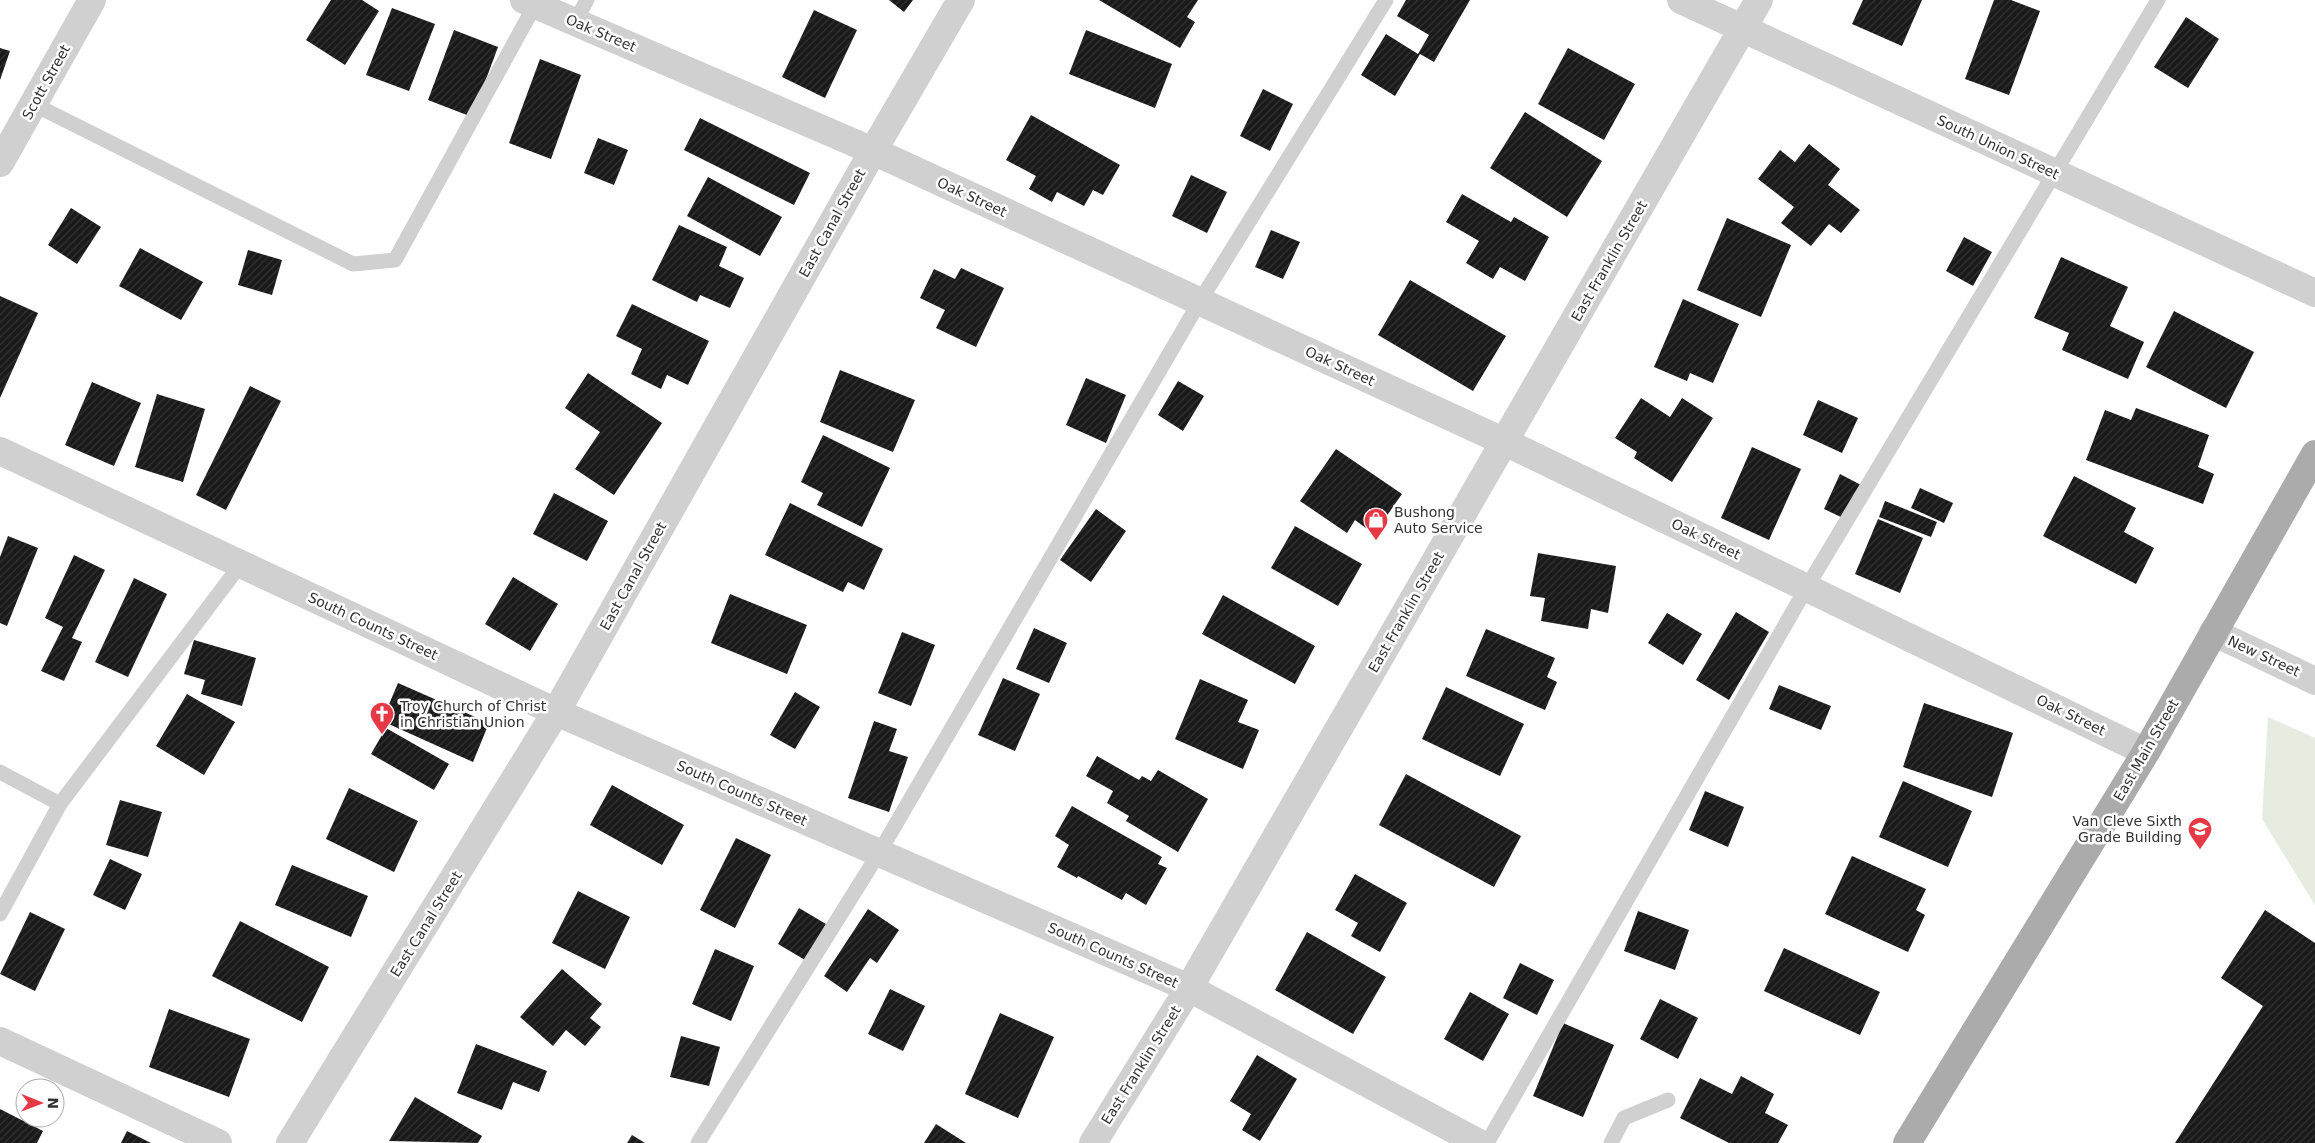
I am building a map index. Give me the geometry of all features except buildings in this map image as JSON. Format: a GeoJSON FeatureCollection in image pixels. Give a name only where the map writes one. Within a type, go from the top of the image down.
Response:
{"type":"FeatureCollection","features":[{"type":"Feature","properties":{"kind":"main road","name":"East Main Street"},"geometry":{"type":"LineString","coordinates":[[1907,1143],[2146,752],[2315,454]]}},
{"type":"Feature","properties":{"kind":"street","name":"Scott Street"},"geometry":{"type":"LineString","coordinates":[[0,163],[92,0]]}},
{"type":"Feature","properties":{"kind":"street","name":"East Canal Street"},"geometry":{"type":"LineString","coordinates":[[290,1143],[556,712],[873,151],[961,0]]}},
{"type":"Feature","properties":{"kind":"street","name":"South Union Street"},"geometry":{"type":"LineString","coordinates":[[1681,0],[2315,293]]}},
{"type":"Feature","properties":{"kind":"street","name":"East Franklin Street"},"geometry":{"type":"LineString","coordinates":[[1093,1143],[1188,988],[1505,442],[1742,28],[1760,0]]}},
{"type":"Feature","properties":{"kind":"street","name":"Oak Street"},"geometry":{"type":"LineString","coordinates":[[530,2],[581,11],[873,151],[1505,442],[2146,752]]}},
{"type":"Feature","properties":{"kind":"street","name":"South Counts Street"},"geometry":{"type":"LineString","coordinates":[[0,451],[556,712],[1188,988],[1479,1143]]}},
{"type":"Feature","properties":{"kind":"street","name":"New Street"},"geometry":{"type":"LineString","coordinates":[[2213,632],[2315,681]]}},
{"type":"Feature","properties":{"kind":"street"},"geometry":{"type":"LineString","coordinates":[[0,1041],[218,1143]]}},
{"type":"Feature","properties":{"kind":"lane"},"geometry":{"type":"LineString","coordinates":[[698,1143],[879,853],[1200,301],[1386,0]]}},
{"type":"Feature","properties":{"kind":"lane"},"geometry":{"type":"LineString","coordinates":[[1487,1143],[1807,588],[2158,0]]}},
{"type":"Feature","properties":{"kind":"lane"},"geometry":{"type":"LineString","coordinates":[[33,104],[353,264],[394,260],[530,2]]}},
{"type":"Feature","properties":{"kind":"lane"},"geometry":{"type":"LineString","coordinates":[[0,914],[60,804],[241,564]]}},
{"type":"Feature","properties":{"kind":"lane"},"geometry":{"type":"LineString","coordinates":[[0,772],[60,804]]}},
{"type":"Feature","properties":{"kind":"lane"},"geometry":{"type":"LineString","coordinates":[[1611,1143],[1624,1118],[1668,1100]]}},
{"type":"Feature","properties":{"kind":"shaded area"},"geometry":{"type":"Polygon","coordinates":[[[2268,717],[2315,738],[2315,905],[2262,819],[2268,717]]]}},
{"type":"Feature","properties":{"kind":"place","name":"Bushong Auto Service"},"geometry":{"type":"Point","coordinates":[1376,541]}},
{"type":"Feature","properties":{"kind":"place","name":"Troy Church of Christ in Christian Union"},"geometry":{"type":"Point","coordinates":[382,735]}},
{"type":"Feature","properties":{"kind":"place","name":"Van Cleve Sixth Grade Building"},"geometry":{"type":"Point","coordinates":[2200,850]}}]}
